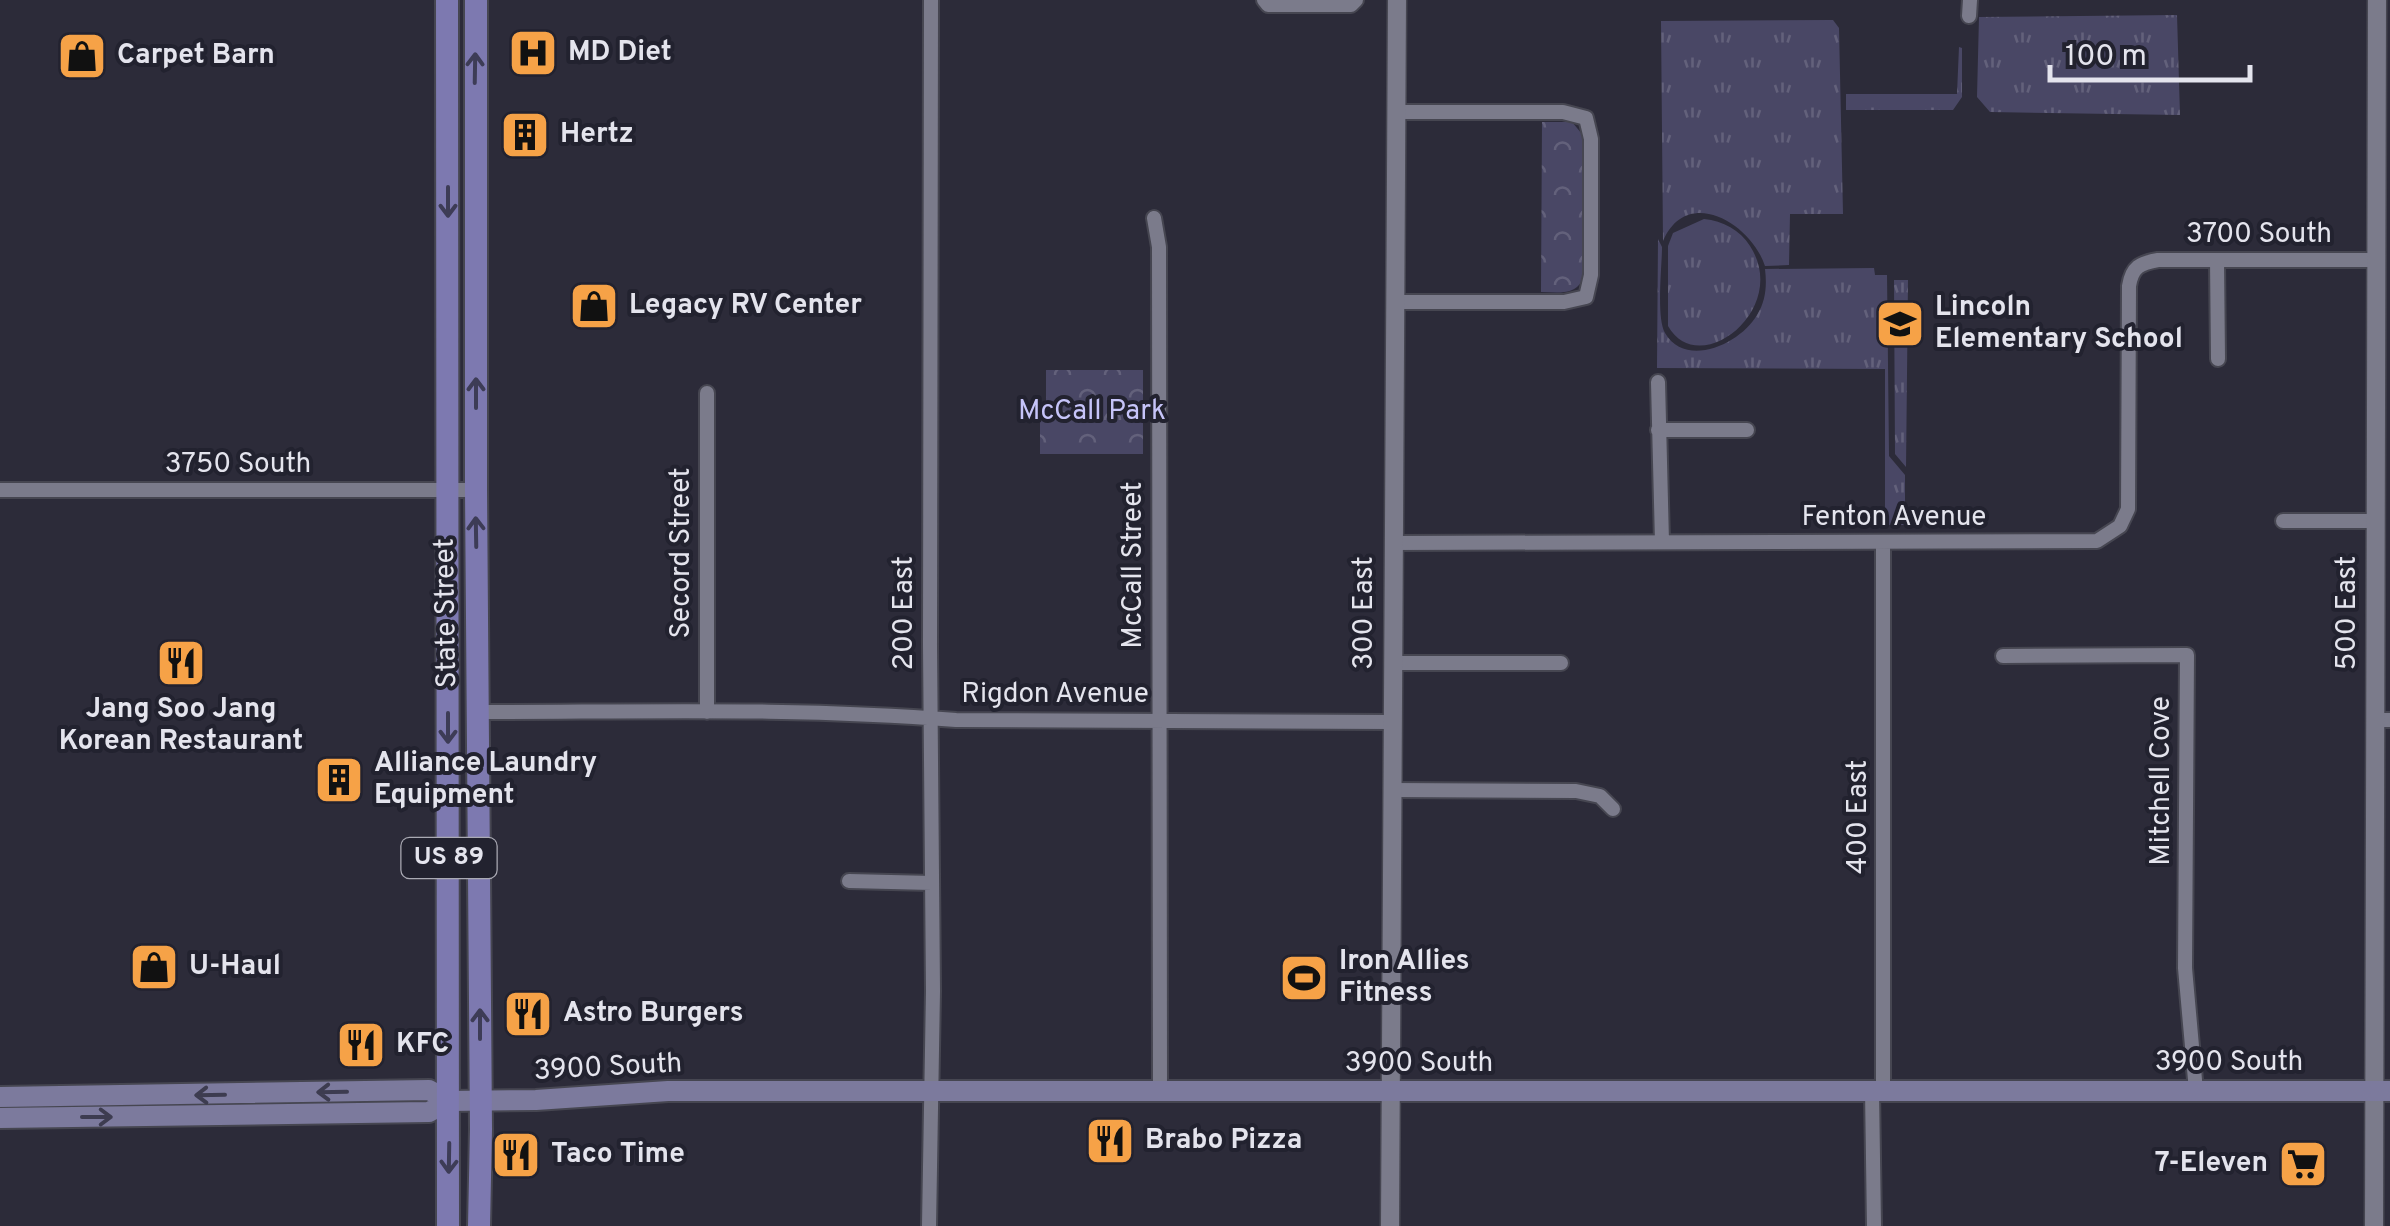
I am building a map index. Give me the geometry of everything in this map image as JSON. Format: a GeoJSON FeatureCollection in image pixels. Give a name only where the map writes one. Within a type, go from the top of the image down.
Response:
{"type":"FeatureCollection","features":[{"type":"Feature","properties":{"kind":"main road","name":"State Street"},"geometry":{"type":"LineString","coordinates":[[448,0],[448,1226]]}},
{"type":"Feature","properties":{"kind":"main road","name":"State Street"},"geometry":{"type":"LineString","coordinates":[[476,0],[479,1226]]}},
{"type":"Feature","properties":{"kind":"main road","name":"3900 South"},"geometry":{"type":"LineString","coordinates":[[0,1097],[429,1090],[449,1101],[668,1091],[2382,1091]]}},
{"type":"Feature","properties":{"kind":"main road","name":"3900 South"},"geometry":{"type":"LineString","coordinates":[[0,1118],[429,1112],[449,1101]]}},
{"type":"Feature","properties":{"kind":"street","name":"200 East"},"geometry":{"type":"LineString","coordinates":[[929,1226],[931,0]]}},
{"type":"Feature","properties":{"kind":"street"},"geometry":{"type":"LineString","coordinates":[[1264,0],[1268,5],[1351,5],[1356,0]]}},
{"type":"Feature","properties":{"kind":"street","name":"300 East"},"geometry":{"type":"LineString","coordinates":[[1390,1226],[1397,0]]}},
{"type":"Feature","properties":{"kind":"street"},"geometry":{"type":"LineString","coordinates":[[1969,16],[1970,0]]}},
{"type":"Feature","properties":{"kind":"street","name":"500 East"},"geometry":{"type":"LineString","coordinates":[[2374,1226],[2382,1091],[2382,720],[2375,521],[2383,484],[2383,315],[2376,260],[2377,0]]}},
{"type":"Feature","properties":{"kind":"street"},"geometry":{"type":"LineString","coordinates":[[1394,302],[1564,302],[1586,297],[1591,275],[1591,139],[1586,118],[1563,112],[1396,112]]}},
{"type":"Feature","properties":{"kind":"street","name":"McCall Street"},"geometry":{"type":"LineString","coordinates":[[1154,218],[1159,247],[1160,1091]]}},
{"type":"Feature","properties":{"kind":"street"},"geometry":{"type":"LineString","coordinates":[[2217,260],[2218,358]]}},
{"type":"Feature","properties":{"kind":"street","name":"3700 South"},"geometry":{"type":"LineString","coordinates":[[2142,262],[2376,260]]}},
{"type":"Feature","properties":{"kind":"street","name":"Fenton Avenue"},"geometry":{"type":"LineString","coordinates":[[1393,543],[1883,544],[2084,542],[2108,536],[2120,526],[2128,510],[2130,286],[2131,276],[2142,262]]}},
{"type":"Feature","properties":{"kind":"street"},"geometry":{"type":"LineString","coordinates":[[1658,382],[1662,542]]}},
{"type":"Feature","properties":{"kind":"street","name":"Secord Street"},"geometry":{"type":"LineString","coordinates":[[706,712],[708,393]]}},
{"type":"Feature","properties":{"kind":"street"},"geometry":{"type":"LineString","coordinates":[[1658,430],[1747,430]]}},
{"type":"Feature","properties":{"kind":"street","name":"3750 South"},"geometry":{"type":"LineString","coordinates":[[0,490],[476,490]]}},
{"type":"Feature","properties":{"kind":"street"},"geometry":{"type":"LineString","coordinates":[[2284,521],[2375,521]]}},
{"type":"Feature","properties":{"kind":"street","name":"400 East"},"geometry":{"type":"LineString","coordinates":[[1874,1226],[1883,544]]}},
{"type":"Feature","properties":{"kind":"street","name":"Mitchell Cove"},"geometry":{"type":"LineString","coordinates":[[2003,656],[2187,655],[2185,968],[2196,1091]]}},
{"type":"Feature","properties":{"kind":"street"},"geometry":{"type":"LineString","coordinates":[[1393,663],[1562,663]]}},
{"type":"Feature","properties":{"kind":"street","name":"Rigdon Avenue"},"geometry":{"type":"LineString","coordinates":[[478,712],[1392,722]]}},
{"type":"Feature","properties":{"kind":"street"},"geometry":{"type":"LineString","coordinates":[[1392,790],[1576,790],[1600,796],[1613,809]]}},
{"type":"Feature","properties":{"kind":"street"},"geometry":{"type":"LineString","coordinates":[[849,882],[932,883]]}},
{"type":"Feature","properties":{"kind":"green space"},"geometry":{"type":"Polygon","coordinates":[[[2177,15],[2180,115],[1990,112],[1977,97],[1979,17],[2177,15]]]}},
{"type":"Feature","properties":{"kind":"green space"},"geometry":{"type":"Polygon","coordinates":[[[1833,20],[1839,28],[1843,214],[1790,214],[1789,265],[1765,266],[1747,236],[1718,216],[1687,215],[1674,224],[1663,241],[1661,21],[1833,20]]]}},
{"type":"Feature","properties":{"kind":"green space"},"geometry":{"type":"Polygon","coordinates":[[[1959,47],[1962,97],[1953,110],[1846,110],[1846,94],[1957,94],[1959,47]]]}},
{"type":"Feature","properties":{"kind":"green space"},"geometry":{"type":"Polygon","coordinates":[[[1542,122],[1572,122],[1582,134],[1582,281],[1564,292],[1541,292],[1542,122]]]}},
{"type":"Feature","properties":{"kind":"green space"},"geometry":{"type":"Polygon","coordinates":[[[1704,219],[1741,235],[1760,270],[1759,293],[1750,314],[1736,330],[1700,346],[1682,341],[1668,326],[1668,246],[1673,233],[1704,219]]]}},
{"type":"Feature","properties":{"kind":"green space"},"geometry":{"type":"Polygon","coordinates":[[[1658,239],[1662,247],[1662,325],[1675,344],[1687,350],[1714,348],[1750,325],[1764,299],[1765,269],[1874,268],[1875,275],[1887,275],[1889,456],[1905,475],[1905,525],[1885,525],[1885,369],[1657,368],[1658,239]]]}},
{"type":"Feature","properties":{"kind":"green space"},"geometry":{"type":"Polygon","coordinates":[[[1894,280],[1908,280],[1906,467],[1895,454],[1894,280]]]}},
{"type":"Feature","properties":{"kind":"green space","name":"McCall Park"},"geometry":{"type":"Polygon","coordinates":[[[1046,370],[1143,370],[1143,454],[1040,454],[1040,409],[1046,408],[1046,370]]]}},
{"type":"Feature","properties":{"kind":"place","name":"MD Diet"},"geometry":{"type":"Point","coordinates":[533,53]}},
{"type":"Feature","properties":{"kind":"place","name":"Carpet Barn"},"geometry":{"type":"Point","coordinates":[82,56]}},
{"type":"Feature","properties":{"kind":"place","name":"Hertz"},"geometry":{"type":"Point","coordinates":[525,135]}},
{"type":"Feature","properties":{"kind":"place","name":"Legacy RV Center"},"geometry":{"type":"Point","coordinates":[594,306]}},
{"type":"Feature","properties":{"kind":"place","name":"Lincoln Elementary School"},"geometry":{"type":"Point","coordinates":[1900,324]}},
{"type":"Feature","properties":{"kind":"place","name":"Jang Soo Jang Korean Restaurant"},"geometry":{"type":"Point","coordinates":[181,663]}},
{"type":"Feature","properties":{"kind":"place","name":"Alliance Laundry Equipment"},"geometry":{"type":"Point","coordinates":[339,780]}},
{"type":"Feature","properties":{"kind":"place","name":"U-Haul"},"geometry":{"type":"Point","coordinates":[154,967]}},
{"type":"Feature","properties":{"kind":"place","name":"Iron Allies Fitness"},"geometry":{"type":"Point","coordinates":[1304,978]}},
{"type":"Feature","properties":{"kind":"place","name":"Astro Burgers"},"geometry":{"type":"Point","coordinates":[528,1014]}},
{"type":"Feature","properties":{"kind":"place","name":"KFC"},"geometry":{"type":"Point","coordinates":[361,1045]}},
{"type":"Feature","properties":{"kind":"place","name":"Brabo Pizza"},"geometry":{"type":"Point","coordinates":[1110,1141]}},
{"type":"Feature","properties":{"kind":"place","name":"Taco Time"},"geometry":{"type":"Point","coordinates":[516,1155]}},
{"type":"Feature","properties":{"kind":"place","name":"7-Eleven"},"geometry":{"type":"Point","coordinates":[2303,1164]}}]}
